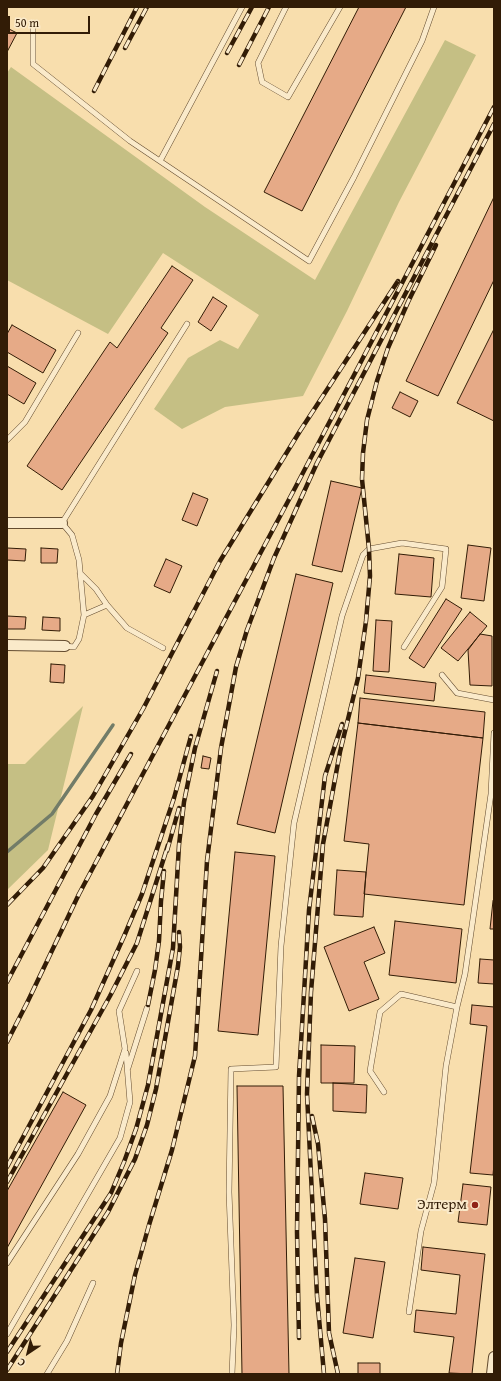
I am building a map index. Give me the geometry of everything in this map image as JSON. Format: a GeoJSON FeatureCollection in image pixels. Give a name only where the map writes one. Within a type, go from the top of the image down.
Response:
{"type":"FeatureCollection","features":[{"type":"Feature","properties":{"kind":"street"},"geometry":{"type":"LineString","coordinates":[[7,523],[62,523]]}},
{"type":"Feature","properties":{"kind":"street"},"geometry":{"type":"LineString","coordinates":[[7,645],[65,646]]}},
{"type":"Feature","properties":{"kind":"street"},"geometry":{"type":"LineString","coordinates":[[492,1374],[494,1357]]}},
{"type":"Feature","properties":{"kind":"lane"},"geometry":{"type":"LineString","coordinates":[[160,160],[242,7]]}},
{"type":"Feature","properties":{"kind":"lane"},"geometry":{"type":"LineString","coordinates":[[286,7],[258,63],[262,82],[288,97],[340,7]]}},
{"type":"Feature","properties":{"kind":"lane"},"geometry":{"type":"LineString","coordinates":[[33,24],[33,64],[130,140],[309,261],[354,177],[422,41],[434,7]]}},
{"type":"Feature","properties":{"kind":"lane"},"geometry":{"type":"LineString","coordinates":[[65,646],[74,647],[79,639],[84,615],[79,560],[72,535],[62,523],[187,324]]}},
{"type":"Feature","properties":{"kind":"lane"},"geometry":{"type":"LineString","coordinates":[[7,440],[25,422],[78,333]]}},
{"type":"Feature","properties":{"kind":"lane"},"geometry":{"type":"LineString","coordinates":[[232,1374],[234,1325],[229,1192],[231,1069],[276,1067],[281,946],[294,823],[342,616],[362,554],[370,549],[402,543],[446,549],[442,587],[404,647]]}},
{"type":"Feature","properties":{"kind":"lane"},"geometry":{"type":"LineString","coordinates":[[80,574],[96,589],[107,605],[127,628],[163,648]]}},
{"type":"Feature","properties":{"kind":"lane"},"geometry":{"type":"LineString","coordinates":[[84,615],[107,605]]}},
{"type":"Feature","properties":{"kind":"lane"},"geometry":{"type":"LineString","coordinates":[[442,674],[457,692],[494,700]]}},
{"type":"Feature","properties":{"kind":"lane"},"geometry":{"type":"LineString","coordinates":[[409,1312],[421,1231],[434,1183],[446,1066],[465,974],[491,794],[494,733]]}},
{"type":"Feature","properties":{"kind":"lane"},"geometry":{"type":"LineString","coordinates":[[7,1334],[120,1138],[130,1102],[125,1049],[119,1011],[136,972]]}},
{"type":"Feature","properties":{"kind":"lane"},"geometry":{"type":"LineString","coordinates":[[384,1092],[370,1071],[380,1012],[401,994],[457,1007]]}},
{"type":"Feature","properties":{"kind":"lane"},"geometry":{"type":"LineString","coordinates":[[127,1070],[147,1008]]}},
{"type":"Feature","properties":{"kind":"lane"},"geometry":{"type":"LineString","coordinates":[[7,1263],[78,1154],[110,1096],[125,1049]]}},
{"type":"Feature","properties":{"kind":"lane"},"geometry":{"type":"LineString","coordinates":[[47,1374],[67,1341],[93,1283]]}},
{"type":"Feature","properties":{"kind":"shaded area"},"geometry":{"type":"Polygon","coordinates":[[[445,40],[476,55],[399,202],[347,311],[303,396],[225,407],[182,429],[154,409],[188,358],[220,340],[238,349],[259,315],[163,253],[108,334],[7,280],[7,73],[11,67],[205,207],[315,280],[445,40]]]}},
{"type":"Feature","properties":{"kind":"shaded area"},"geometry":{"type":"Polygon","coordinates":[[[83,706],[48,850],[7,890],[7,764],[25,764],[83,706]]]}},
{"type":"Feature","properties":{"kind":"building"},"geometry":{"type":"Polygon","coordinates":[[[359,7],[406,7],[302,211],[264,192],[359,7]]]}},
{"type":"Feature","properties":{"kind":"building"},"geometry":{"type":"Polygon","coordinates":[[[7,28],[17,33],[7,52],[7,28]]]}},
{"type":"Feature","properties":{"kind":"building"},"geometry":{"type":"Polygon","coordinates":[[[494,197],[494,280],[438,396],[406,381],[494,197]]]}},
{"type":"Feature","properties":{"kind":"building"},"geometry":{"type":"Polygon","coordinates":[[[172,266],[193,280],[161,328],[168,333],[62,490],[27,466],[110,342],[117,348],[172,266]]]}},
{"type":"Feature","properties":{"kind":"building"},"geometry":{"type":"Polygon","coordinates":[[[213,297],[227,306],[211,331],[198,322],[213,297]]]}},
{"type":"Feature","properties":{"kind":"building"},"geometry":{"type":"Polygon","coordinates":[[[12,325],[56,350],[43,373],[7,352],[7,334],[12,325]]]}},
{"type":"Feature","properties":{"kind":"building"},"geometry":{"type":"Polygon","coordinates":[[[494,329],[494,421],[457,403],[494,329]]]}},
{"type":"Feature","properties":{"kind":"building"},"geometry":{"type":"Polygon","coordinates":[[[7,366],[36,383],[24,404],[7,394],[7,366]]]}},
{"type":"Feature","properties":{"kind":"building"},"geometry":{"type":"Polygon","coordinates":[[[400,392],[418,401],[410,417],[392,408],[400,392]]]}},
{"type":"Feature","properties":{"kind":"building"},"geometry":{"type":"Polygon","coordinates":[[[331,481],[362,488],[342,572],[312,565],[331,481]]]}},
{"type":"Feature","properties":{"kind":"building"},"geometry":{"type":"Polygon","coordinates":[[[193,493],[208,499],[197,526],[182,520],[193,493]]]}},
{"type":"Feature","properties":{"kind":"building"},"geometry":{"type":"Polygon","coordinates":[[[468,545],[491,548],[484,601],[461,598],[468,545]]]}},
{"type":"Feature","properties":{"kind":"building"},"geometry":{"type":"Polygon","coordinates":[[[7,548],[26,549],[25,561],[7,560],[7,548]]]}},
{"type":"Feature","properties":{"kind":"building"},"geometry":{"type":"Polygon","coordinates":[[[41,548],[58,549],[57,563],[41,563],[41,548]]]}},
{"type":"Feature","properties":{"kind":"building"},"geometry":{"type":"Polygon","coordinates":[[[399,554],[434,558],[431,597],[395,594],[399,554]]]}},
{"type":"Feature","properties":{"kind":"building"},"geometry":{"type":"Polygon","coordinates":[[[166,559],[182,566],[170,593],[154,586],[166,559]]]}},
{"type":"Feature","properties":{"kind":"building"},"geometry":{"type":"Polygon","coordinates":[[[296,574],[333,583],[275,833],[237,824],[296,574]]]}},
{"type":"Feature","properties":{"kind":"building"},"geometry":{"type":"Polygon","coordinates":[[[446,599],[462,609],[424,668],[409,658],[446,599]]]}},
{"type":"Feature","properties":{"kind":"building"},"geometry":{"type":"Polygon","coordinates":[[[470,612],[487,626],[458,661],[441,648],[470,612]]]}},
{"type":"Feature","properties":{"kind":"building"},"geometry":{"type":"Polygon","coordinates":[[[7,616],[26,617],[25,629],[7,629],[7,616]]]}},
{"type":"Feature","properties":{"kind":"building"},"geometry":{"type":"Polygon","coordinates":[[[43,617],[60,618],[60,631],[42,630],[43,617]]]}},
{"type":"Feature","properties":{"kind":"building"},"geometry":{"type":"Polygon","coordinates":[[[376,620],[392,621],[389,672],[373,671],[376,620]]]}},
{"type":"Feature","properties":{"kind":"building"},"geometry":{"type":"Polygon","coordinates":[[[480,634],[492,636],[492,686],[470,685],[468,650],[480,634]]]}},
{"type":"Feature","properties":{"kind":"building"},"geometry":{"type":"Polygon","coordinates":[[[51,664],[65,665],[64,683],[50,682],[51,664]]]}},
{"type":"Feature","properties":{"kind":"building"},"geometry":{"type":"Polygon","coordinates":[[[366,675],[436,683],[434,701],[364,693],[366,675]]]}},
{"type":"Feature","properties":{"kind":"building"},"geometry":{"type":"Polygon","coordinates":[[[360,698],[485,712],[483,738],[358,723],[360,698]]]}},
{"type":"Feature","properties":{"kind":"building"},"geometry":{"type":"Polygon","coordinates":[[[358,723],[483,738],[464,905],[364,894],[369,844],[344,841],[358,723]]]}},
{"type":"Feature","properties":{"kind":"building"},"geometry":{"type":"Polygon","coordinates":[[[203,756],[211,758],[209,769],[201,768],[203,756]]]}},
{"type":"Feature","properties":{"kind":"building"},"geometry":{"type":"Polygon","coordinates":[[[235,852],[275,856],[258,1035],[218,1031],[235,852]]]}},
{"type":"Feature","properties":{"kind":"building"},"geometry":{"type":"Polygon","coordinates":[[[337,870],[366,872],[363,917],[334,915],[337,870]]]}},
{"type":"Feature","properties":{"kind":"building"},"geometry":{"type":"Polygon","coordinates":[[[493,901],[494,929],[490,929],[493,901]]]}},
{"type":"Feature","properties":{"kind":"building"},"geometry":{"type":"Polygon","coordinates":[[[395,921],[462,929],[456,983],[389,975],[395,921]]]}},
{"type":"Feature","properties":{"kind":"building"},"geometry":{"type":"Polygon","coordinates":[[[374,927],[385,953],[364,962],[379,999],[349,1011],[324,947],[374,927]]]}},
{"type":"Feature","properties":{"kind":"building"},"geometry":{"type":"Polygon","coordinates":[[[480,959],[494,960],[494,984],[478,983],[480,959]]]}},
{"type":"Feature","properties":{"kind":"building"},"geometry":{"type":"Polygon","coordinates":[[[472,1005],[494,1007],[493,1175],[470,1173],[487,1026],[470,1024],[472,1005]]]}},
{"type":"Feature","properties":{"kind":"building"},"geometry":{"type":"Polygon","coordinates":[[[321,1045],[355,1046],[354,1083],[321,1083],[321,1045]]]}},
{"type":"Feature","properties":{"kind":"building"},"geometry":{"type":"Polygon","coordinates":[[[333,1083],[367,1085],[366,1113],[333,1111],[333,1083]]]}},
{"type":"Feature","properties":{"kind":"building"},"geometry":{"type":"Polygon","coordinates":[[[237,1086],[283,1086],[289,1374],[242,1374],[237,1086]]]}},
{"type":"Feature","properties":{"kind":"building"},"geometry":{"type":"Polygon","coordinates":[[[63,1092],[86,1105],[7,1248],[7,1191],[63,1092]]]}},
{"type":"Feature","properties":{"kind":"building"},"geometry":{"type":"Polygon","coordinates":[[[365,1173],[403,1178],[398,1209],[360,1204],[365,1173]]]}},
{"type":"Feature","properties":{"kind":"building","name":"Элтерм"},"geometry":{"type":"Polygon","coordinates":[[[463,1184],[491,1187],[487,1225],[458,1222],[463,1184]]]}},
{"type":"Feature","properties":{"kind":"building"},"geometry":{"type":"Polygon","coordinates":[[[423,1247],[485,1254],[472,1374],[449,1373],[454,1337],[414,1332],[416,1310],[456,1314],[460,1275],[421,1270],[423,1247]]]}},
{"type":"Feature","properties":{"kind":"building"},"geometry":{"type":"Polygon","coordinates":[[[355,1258],[385,1262],[373,1338],[343,1333],[355,1258]]]}},
{"type":"Feature","properties":{"kind":"building"},"geometry":{"type":"Polygon","coordinates":[[[358,1363],[380,1363],[380,1374],[358,1374],[358,1363]]]}},
{"type":"Feature","properties":{"kind":"waterway"},"geometry":{"type":"LineString","coordinates":[[7,852],[52,814],[113,725]]}},
{"type":"Feature","properties":{"kind":"railway"},"geometry":{"type":"LineString","coordinates":[[94,91],[137,7]]}},
{"type":"Feature","properties":{"kind":"railway"},"geometry":{"type":"LineString","coordinates":[[125,48],[147,7]]}},
{"type":"Feature","properties":{"kind":"railway"},"geometry":{"type":"LineString","coordinates":[[227,53],[252,7]]}},
{"type":"Feature","properties":{"kind":"railway"},"geometry":{"type":"LineString","coordinates":[[239,65],[269,7]]}},
{"type":"Feature","properties":{"kind":"railway"},"geometry":{"type":"LineString","coordinates":[[7,1042],[79,894],[294,490],[494,107]]}},
{"type":"Feature","properties":{"kind":"railway"},"geometry":{"type":"LineString","coordinates":[[117,1374],[121,1343],[135,1275],[172,1150],[195,1056],[207,861],[221,748],[236,667],[247,630],[274,558],[317,463],[494,124]]}},
{"type":"Feature","properties":{"kind":"railway"},"geometry":{"type":"LineString","coordinates":[[324,1374],[317,1296],[307,1094],[311,992],[323,844],[340,752],[358,678],[366,621],[370,576],[369,549],[362,479],[367,420],[377,381],[388,348],[408,302],[436,245]]}},
{"type":"Feature","properties":{"kind":"railway"},"geometry":{"type":"LineString","coordinates":[[7,905],[43,868],[93,796],[143,709],[220,561],[300,431],[398,281]]}},
{"type":"Feature","properties":{"kind":"railway"},"geometry":{"type":"LineString","coordinates":[[7,1352],[111,1193],[136,1129],[148,1085],[173,948],[179,845],[184,802],[195,748],[217,671]]}},
{"type":"Feature","properties":{"kind":"railway"},"geometry":{"type":"LineString","coordinates":[[299,1338],[297,1232],[299,1076],[309,910],[325,776],[342,724]]}},
{"type":"Feature","properties":{"kind":"railway"},"geometry":{"type":"LineString","coordinates":[[7,1167],[91,1010],[125,934],[142,894],[174,798],[191,736]]}},
{"type":"Feature","properties":{"kind":"railway"},"geometry":{"type":"LineString","coordinates":[[7,982],[96,814],[131,754]]}},
{"type":"Feature","properties":{"kind":"railway"},"geometry":{"type":"LineString","coordinates":[[167,851],[179,808]]}},
{"type":"Feature","properties":{"kind":"railway"},"geometry":{"type":"LineString","coordinates":[[7,1182],[110,996],[137,943],[168,845]]}},
{"type":"Feature","properties":{"kind":"railway"},"geometry":{"type":"LineString","coordinates":[[148,1005],[159,941],[164,871]]}},
{"type":"Feature","properties":{"kind":"railway"},"geometry":{"type":"LineString","coordinates":[[7,1370],[108,1212],[135,1159],[147,1125],[156,1089],[178,966],[180,947],[179,932]]}},
{"type":"Feature","properties":{"kind":"railway"},"geometry":{"type":"LineString","coordinates":[[312,1116],[318,1144],[325,1219],[329,1333],[338,1374]]}},
{"type":"Feature","properties":{"kind":"place","name":"Элтерм"},"geometry":{"type":"Point","coordinates":[475,1205]}}]}
